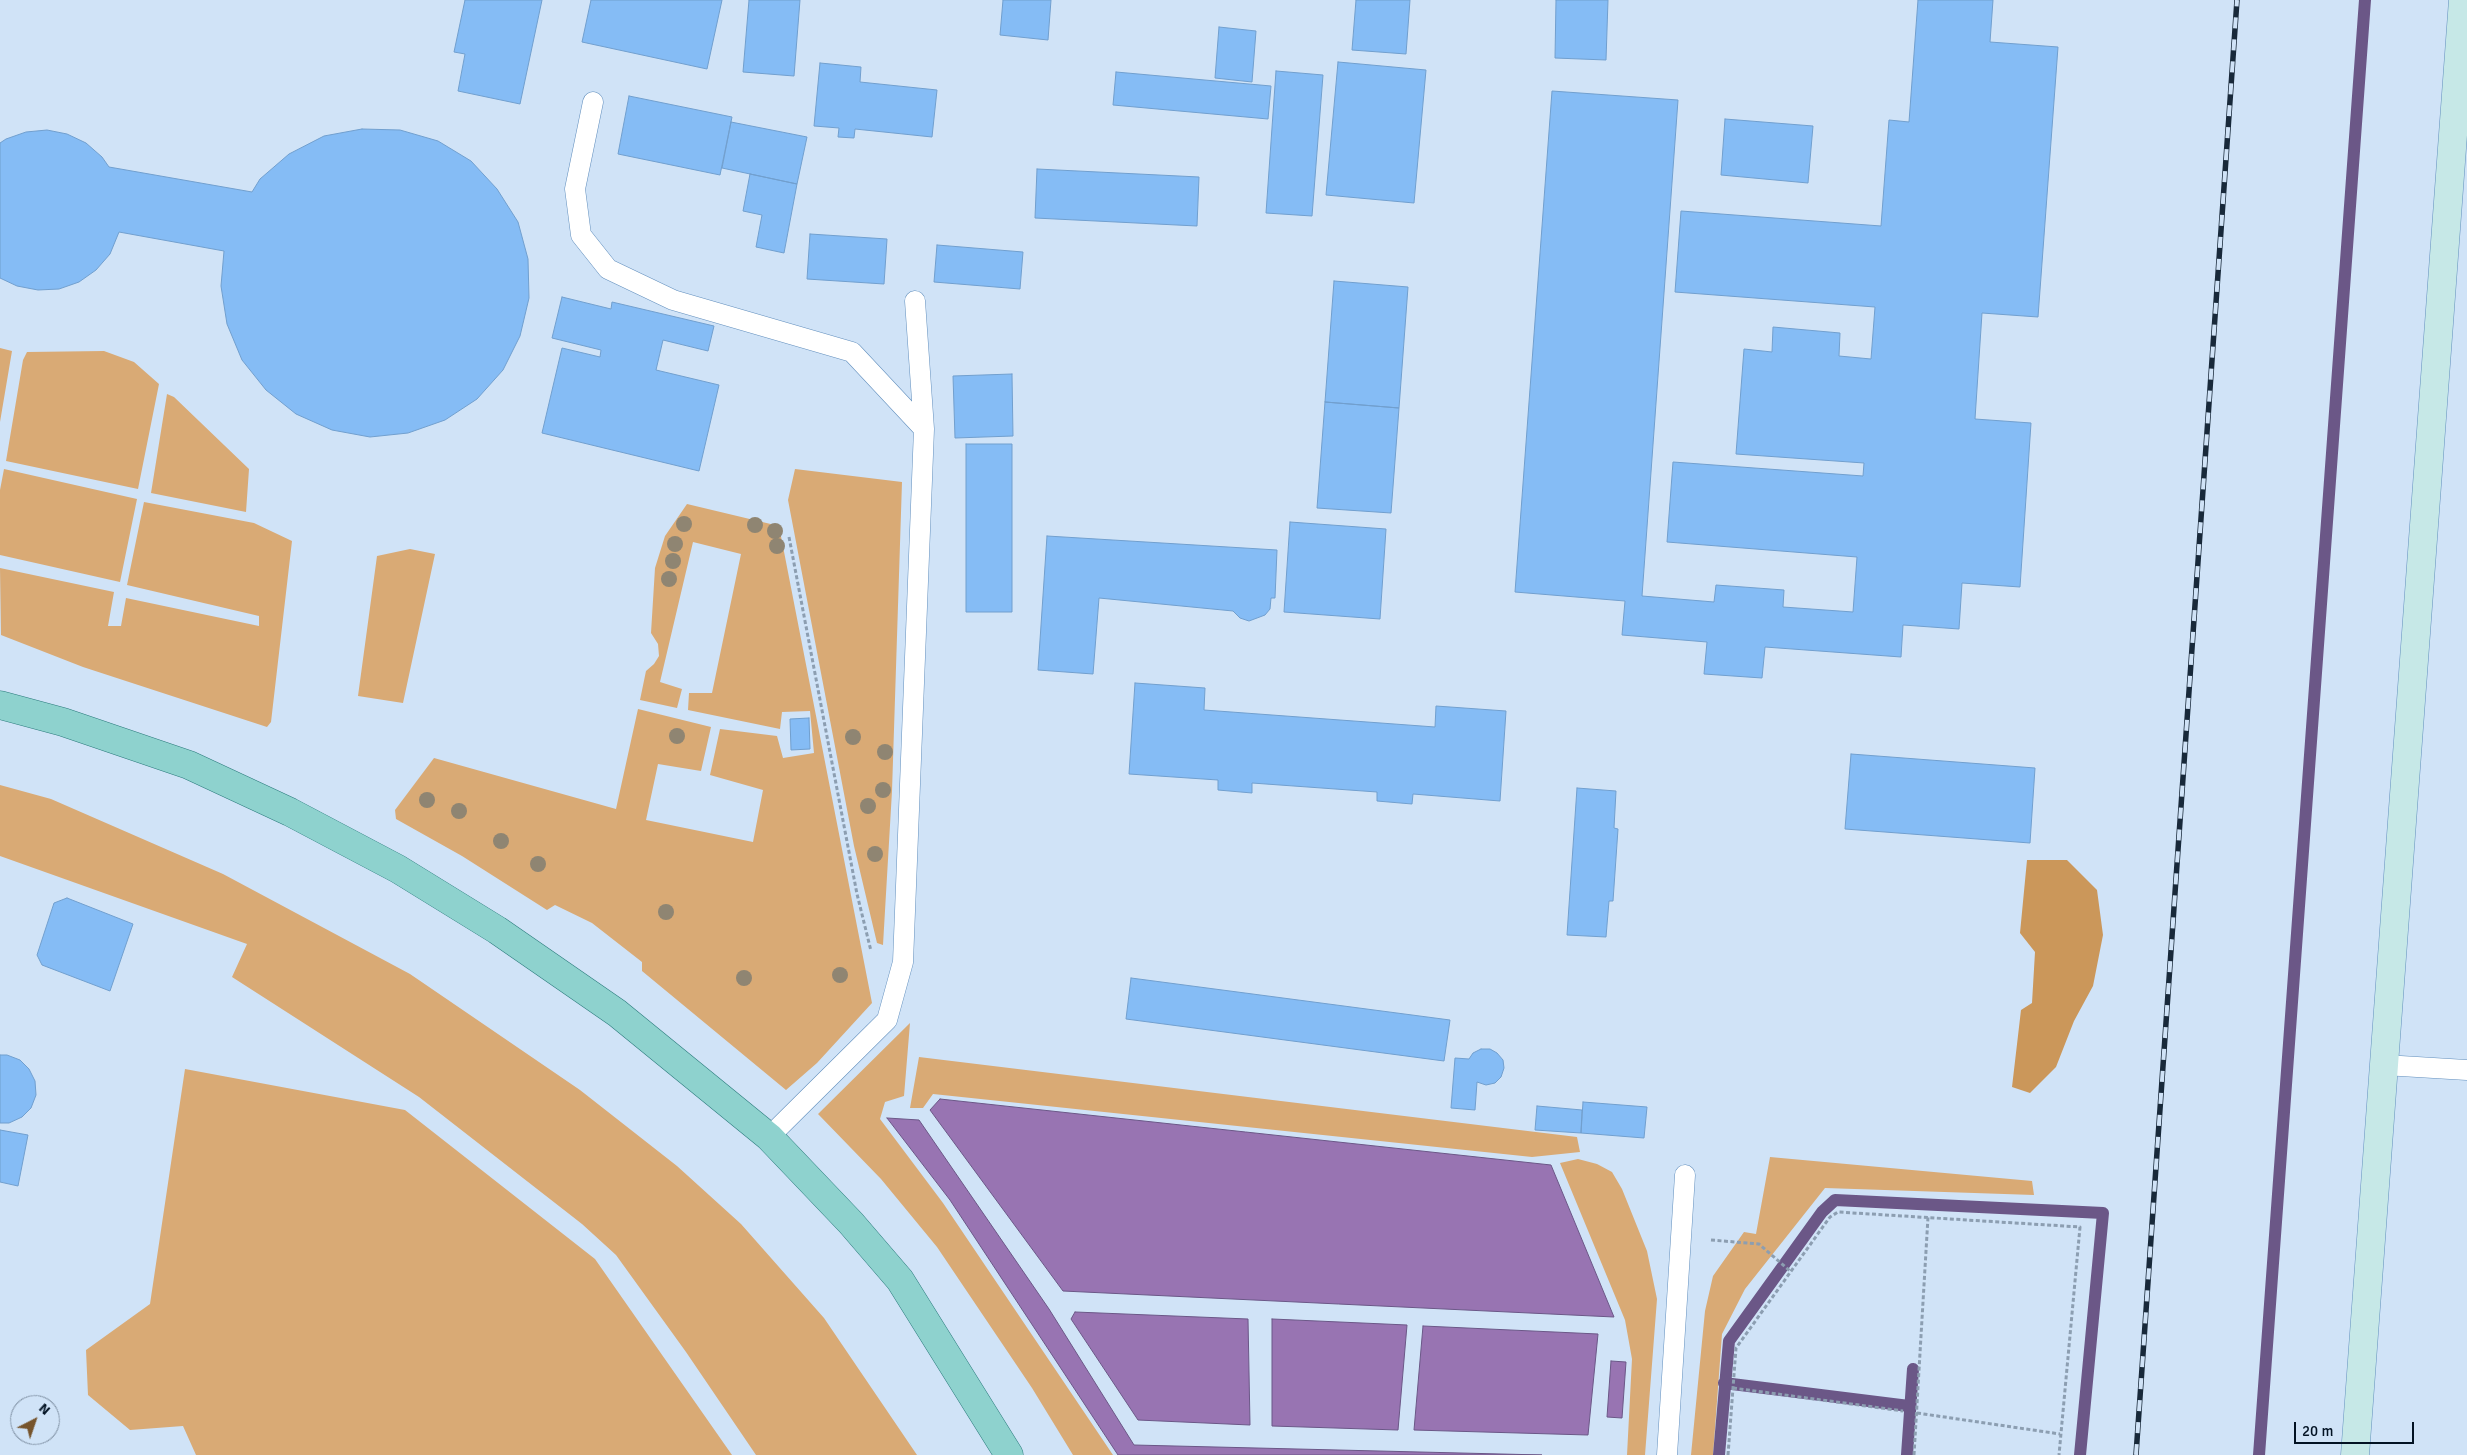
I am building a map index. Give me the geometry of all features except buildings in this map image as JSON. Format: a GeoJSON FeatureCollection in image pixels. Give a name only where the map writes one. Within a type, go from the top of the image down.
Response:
{"type":"FeatureCollection","features":[{"type":"Feature","properties":{"kind":"main road"},"geometry":{"type":"LineString","coordinates":[[2355,1455],[2462,0]]}},
{"type":"Feature","properties":{"kind":"main road"},"geometry":{"type":"LineString","coordinates":[[0,705],[63,722],[189,765],[290,812],[398,869],[497,930],[617,1013],[769,1137],[900,1280],[1009,1455]]}},
{"type":"Feature","properties":{"kind":"lane"},"geometry":{"type":"LineString","coordinates":[[593,102],[575,189],[581,235],[608,269],[673,300],[852,352],[924,429]]}},
{"type":"Feature","properties":{"kind":"lane"},"geometry":{"type":"LineString","coordinates":[[769,1137],[887,1020],[903,962],[924,429],[914,301]]}},
{"type":"Feature","properties":{"kind":"lane"},"geometry":{"type":"LineString","coordinates":[[2384,1065],[2467,1070]]}},
{"type":"Feature","properties":{"kind":"lane"},"geometry":{"type":"LineString","coordinates":[[1667,1455],[1685,1175]]}},
{"type":"Feature","properties":{"kind":"path"},"geometry":{"type":"LineString","coordinates":[[789,537],[857,894],[871,952]]}},
{"type":"Feature","properties":{"kind":"path"},"geometry":{"type":"LineString","coordinates":[[1728,1455],[1736,1348],[1790,1270],[1830,1217],[1838,1212],[2080,1227],[2059,1455]]}},
{"type":"Feature","properties":{"kind":"path"},"geometry":{"type":"LineString","coordinates":[[1914,1455],[1928,1217]]}},
{"type":"Feature","properties":{"kind":"path"},"geometry":{"type":"LineString","coordinates":[[1681,1237],[1759,1244],[1790,1270]]}},
{"type":"Feature","properties":{"kind":"path"},"geometry":{"type":"LineString","coordinates":[[1733,1388],[1903,1411]]}},
{"type":"Feature","properties":{"kind":"path"},"geometry":{"type":"LineString","coordinates":[[1917,1413],[2060,1434]]}},
{"type":"Feature","properties":{"kind":"shaded area"},"geometry":{"type":"Polygon","coordinates":[[[0,348],[12,351],[0,422],[0,348]]]}},
{"type":"Feature","properties":{"kind":"shaded area"},"geometry":{"type":"Polygon","coordinates":[[[104,351],[134,362],[159,384],[138,489],[6,461],[23,360],[27,352],[104,351]]]}},
{"type":"Feature","properties":{"kind":"shaded area"},"geometry":{"type":"Polygon","coordinates":[[[167,394],[174,397],[249,469],[246,512],[151,493],[167,394]]]}},
{"type":"Feature","properties":{"kind":"shaded area"},"geometry":{"type":"Polygon","coordinates":[[[4,469],[137,499],[120,582],[0,555],[0,490],[4,469]]]}},
{"type":"Feature","properties":{"kind":"shaded area"},"geometry":{"type":"Polygon","coordinates":[[[795,469],[902,482],[892,791],[883,945],[877,943],[854,846],[788,500],[795,469]]]}},
{"type":"Feature","properties":{"kind":"shaded area"},"geometry":{"type":"Polygon","coordinates":[[[144,502],[254,523],[292,541],[271,722],[267,727],[83,667],[1,635],[0,568],[114,592],[108,626],[121,626],[126,598],[259,626],[259,616],[127,585],[144,502]]]}},
{"type":"Feature","properties":{"kind":"shaded area"},"geometry":{"type":"Polygon","coordinates":[[[687,504],[779,526],[872,1003],[817,1063],[786,1090],[642,971],[642,962],[592,923],[555,905],[547,910],[462,856],[396,819],[395,810],[434,758],[616,809],[638,709],[711,727],[701,771],[658,764],[646,820],[753,842],[763,790],[710,775],[720,729],[777,736],[783,758],[814,753],[810,711],[782,712],[780,729],[688,710],[689,693],[712,693],[741,554],[693,542],[660,682],[682,689],[677,708],[640,700],[646,671],[659,656],[658,644],[651,633],[655,568],[665,536],[687,504]]]}},
{"type":"Feature","properties":{"kind":"shaded area"},"geometry":{"type":"Polygon","coordinates":[[[410,549],[435,554],[403,703],[358,696],[377,556],[410,549]]]}},
{"type":"Feature","properties":{"kind":"shaded area"},"geometry":{"type":"Polygon","coordinates":[[[0,785],[51,799],[223,874],[410,974],[580,1090],[677,1166],[741,1224],[824,1318],[917,1455],[756,1455],[686,1352],[616,1255],[582,1224],[419,1097],[232,977],[247,944],[0,856],[0,785]]]}},
{"type":"Feature","properties":{"kind":"shaded area"},"geometry":{"type":"Polygon","coordinates":[[[2027,860],[2067,860],[2097,890],[2103,935],[2093,986],[2074,1021],[2056,1067],[2030,1093],[2012,1087],[2021,1010],[2032,1003],[2035,952],[2020,933],[2027,860]]]}},
{"type":"Feature","properties":{"kind":"shaded area"},"geometry":{"type":"Polygon","coordinates":[[[910,1023],[904,1096],[885,1102],[880,1119],[943,1203],[1113,1455],[1073,1455],[1032,1388],[937,1247],[881,1179],[818,1114],[910,1023]]]}},
{"type":"Feature","properties":{"kind":"shaded area"},"geometry":{"type":"Polygon","coordinates":[[[919,1057],[1577,1137],[1580,1152],[1532,1157],[933,1094],[923,1108],[910,1108],[919,1057]]]}},
{"type":"Feature","properties":{"kind":"shaded area"},"geometry":{"type":"Polygon","coordinates":[[[185,1069],[405,1110],[595,1259],[732,1455],[196,1455],[183,1426],[130,1430],[88,1395],[86,1350],[150,1304],[185,1069]]]}},
{"type":"Feature","properties":{"kind":"shaded area"},"geometry":{"type":"Polygon","coordinates":[[[940,1099],[1551,1165],[1614,1317],[1063,1291],[930,1110],[940,1099]]]}},
{"type":"Feature","properties":{"kind":"shaded area"},"geometry":{"type":"Polygon","coordinates":[[[887,1118],[919,1120],[1049,1309],[1134,1445],[1542,1455],[1118,1455],[950,1200],[887,1118]]]}},
{"type":"Feature","properties":{"kind":"shaded area"},"geometry":{"type":"Polygon","coordinates":[[[1770,1157],[2032,1181],[2034,1195],[1825,1188],[1745,1289],[1722,1334],[1713,1455],[1691,1455],[1705,1311],[1713,1276],[1744,1232],[1756,1234],[1770,1157]]]}},
{"type":"Feature","properties":{"kind":"shaded area"},"geometry":{"type":"Polygon","coordinates":[[[1578,1159],[1597,1164],[1612,1172],[1622,1189],[1647,1251],[1657,1299],[1645,1455],[1627,1455],[1632,1359],[1625,1320],[1560,1163],[1578,1159]]]}},
{"type":"Feature","properties":{"kind":"shaded area"},"geometry":{"type":"Polygon","coordinates":[[[1075,1312],[1248,1319],[1250,1425],[1138,1420],[1071,1319],[1075,1312]]]}},
{"type":"Feature","properties":{"kind":"shaded area"},"geometry":{"type":"Polygon","coordinates":[[[1272,1319],[1407,1325],[1398,1430],[1272,1426],[1272,1319]]]}},
{"type":"Feature","properties":{"kind":"shaded area"},"geometry":{"type":"Polygon","coordinates":[[[1423,1326],[1598,1334],[1588,1435],[1414,1430],[1423,1326]]]}},
{"type":"Feature","properties":{"kind":"shaded area"},"geometry":{"type":"Polygon","coordinates":[[[1611,1361],[1626,1362],[1622,1418],[1607,1417],[1611,1361]]]}},
{"type":"Feature","properties":{"kind":"waterway"},"geometry":{"type":"LineString","coordinates":[[2259,1455],[2365,0]]}},
{"type":"Feature","properties":{"kind":"waterway"},"geometry":{"type":"LineString","coordinates":[[1719,1455],[1729,1341],[1822,1212],[1835,1200],[2103,1213],[2080,1455]]}},
{"type":"Feature","properties":{"kind":"waterway"},"geometry":{"type":"LineString","coordinates":[[1907,1455],[1913,1369]]}},
{"type":"Feature","properties":{"kind":"waterway"},"geometry":{"type":"LineString","coordinates":[[1724,1383],[1909,1406]]}},
{"type":"Feature","properties":{"kind":"railway"},"geometry":{"type":"LineString","coordinates":[[2136,1455],[2237,0]]}}]}
